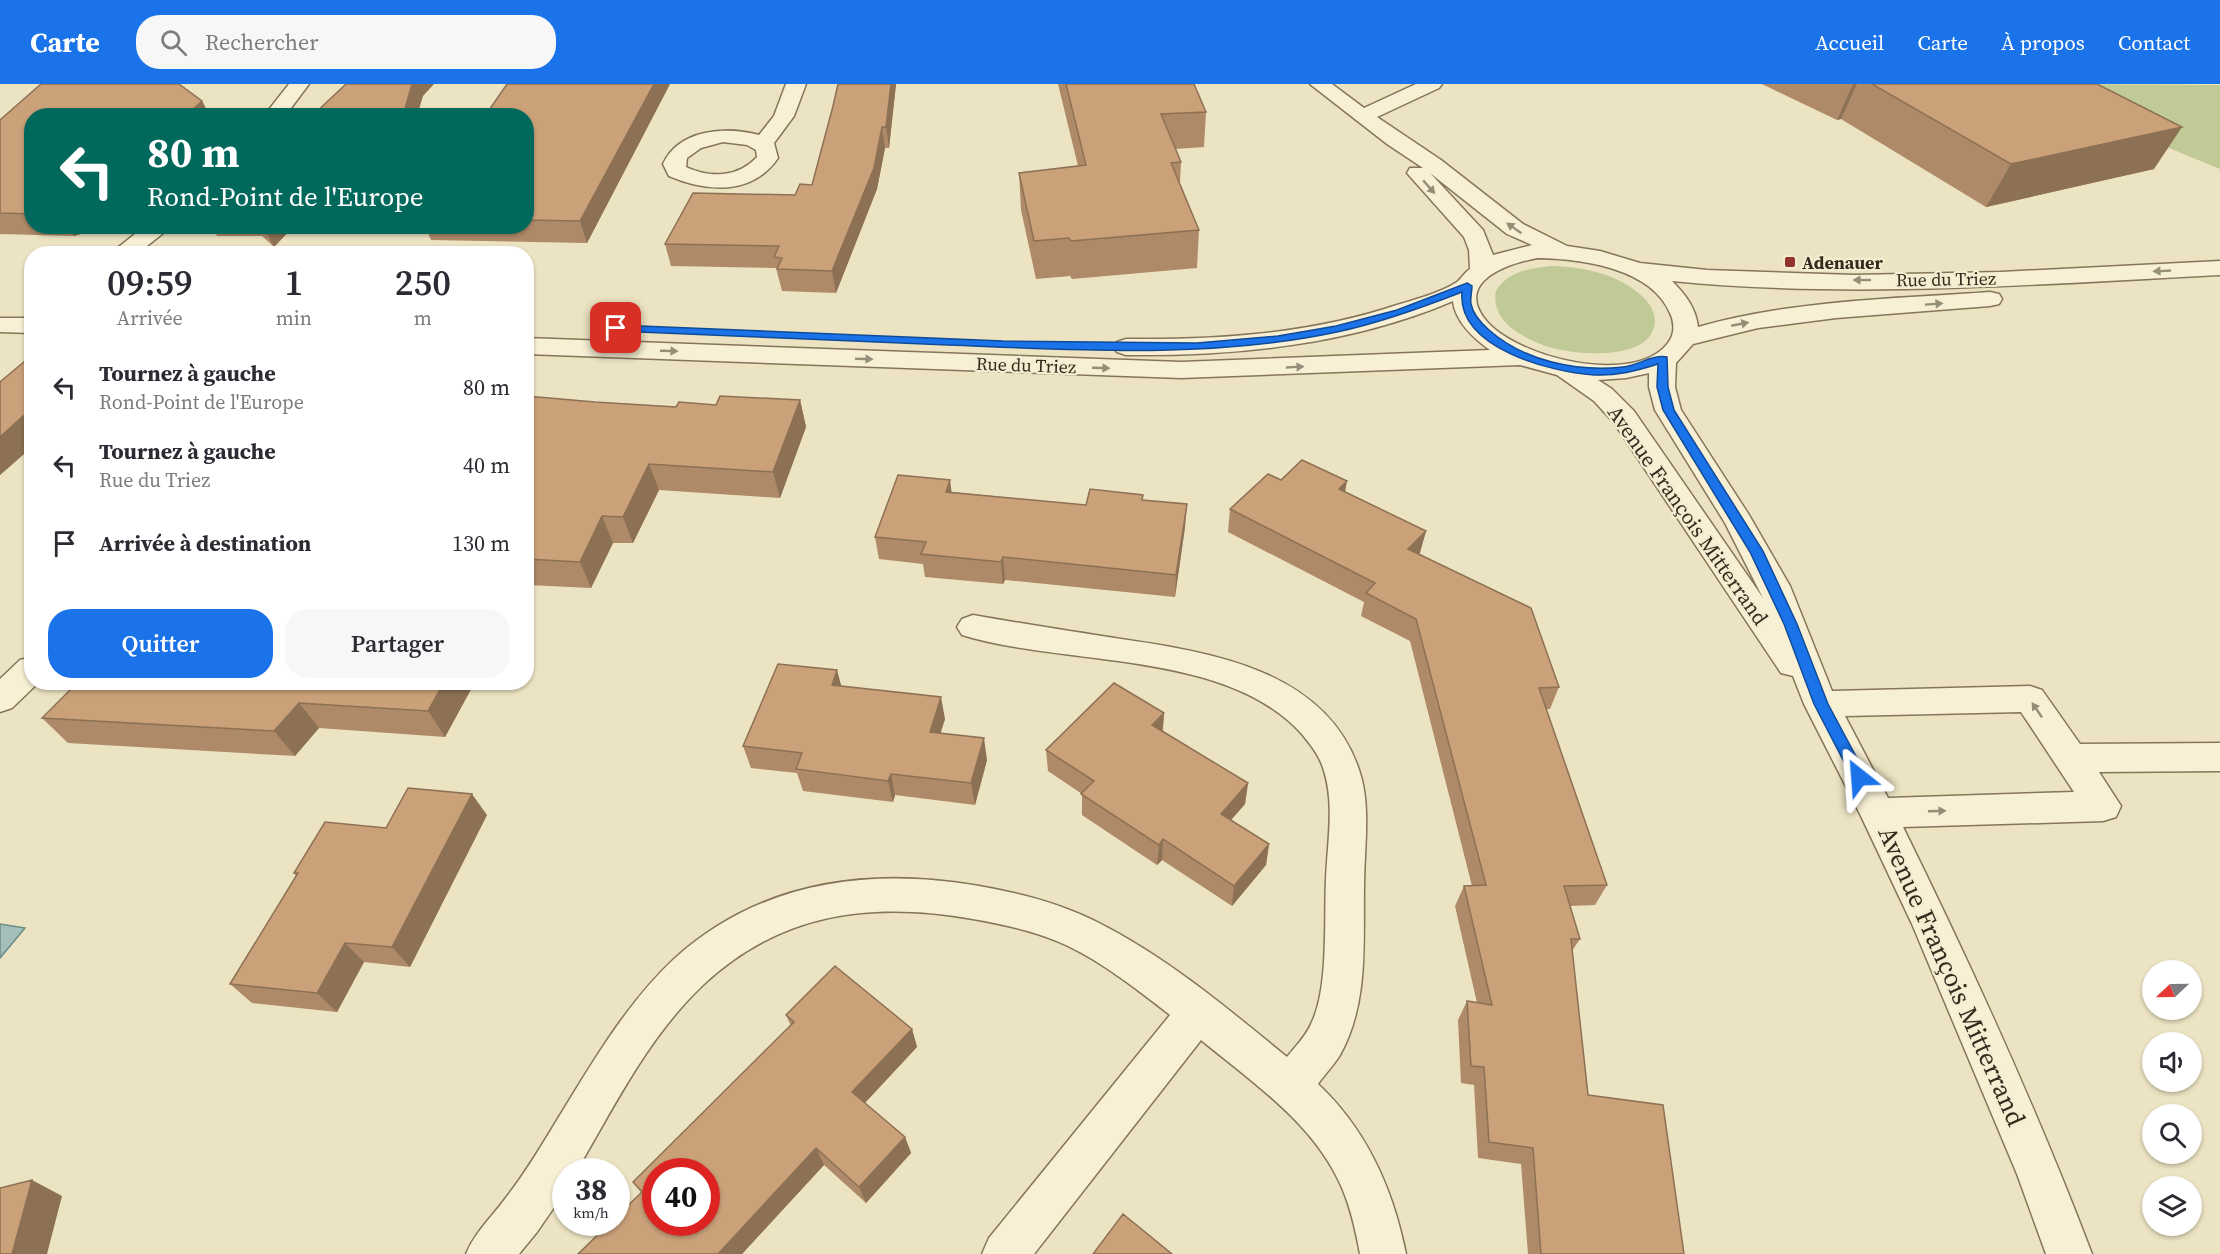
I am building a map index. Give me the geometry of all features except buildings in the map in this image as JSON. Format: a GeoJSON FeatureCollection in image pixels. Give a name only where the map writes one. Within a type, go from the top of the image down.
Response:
{"type":"FeatureCollection","features":[{"type":"Feature","properties":{"kind":"street"},"geometry":{"type":"LineString","coordinates":[[280,108],[299,84]]}},
{"type":"Feature","properties":{"kind":"street"},"geometry":{"type":"LineString","coordinates":[[762,143],[785,117],[792,105],[796,84]]}},
{"type":"Feature","properties":{"kind":"street"},"geometry":{"type":"LineString","coordinates":[[1320,84],[1394,140],[1433,165],[1515,230],[1567,252],[1602,258],[1635,270]]}},
{"type":"Feature","properties":{"kind":"street"},"geometry":{"type":"LineString","coordinates":[[1364,116],[1432,84]]}},
{"type":"Feature","properties":{"kind":"street"},"geometry":{"type":"LineString","coordinates":[[1394,140],[1427,185],[1475,236],[1481,250],[1466,304],[1476,323],[1496,342],[1525,357],[1563,368]]}},
{"type":"Feature","properties":{"kind":"street"},"geometry":{"type":"LineString","coordinates":[[132,246],[150,234]]}},
{"type":"Feature","properties":{"kind":"street","name":"Rue du Triez"},"geometry":{"type":"LineString","coordinates":[[534,325],[1003,344],[1197,346],[1278,339],[1336,329],[1418,307],[1512,255],[1538,251],[1567,252]]}},
{"type":"Feature","properties":{"kind":"street","name":"Rue du Triez"},"geometry":{"type":"LineString","coordinates":[[1635,270],[1747,279],[1896,280],[1997,279],[2220,268]]}},
{"type":"Feature","properties":{"kind":"street","name":"Avenue François Mitterrand"},"geometry":{"type":"LineString","coordinates":[[1635,270],[1660,285],[1678,302],[1686,321],[1673,349],[1662,387],[1668,410],[1756,551],[1786,615],[1821,704],[1878,813],[1931,923],[2039,1173],[2069,1254]]}},
{"type":"Feature","properties":{"kind":"street","name":"Rue du Triez"},"geometry":{"type":"LineString","coordinates":[[1563,368],[1595,372],[1626,370],[1718,329],[1812,314],[2042,296],[2220,286]]}},
{"type":"Feature","properties":{"kind":"street"},"geometry":{"type":"LineString","coordinates":[[0,310],[24,309]]}},
{"type":"Feature","properties":{"kind":"street"},"geometry":{"type":"LineString","coordinates":[[0,324],[24,326]]}},
{"type":"Feature","properties":{"kind":"street","name":"Rue du Triez"},"geometry":{"type":"LineString","coordinates":[[534,346],[1192,370],[1250,370],[1473,357],[1525,357]]}},
{"type":"Feature","properties":{"kind":"street","name":"Avenue François Mitterrand"},"geometry":{"type":"LineString","coordinates":[[1563,368],[1603,395],[1623,417],[1821,704]]}},
{"type":"Feature","properties":{"kind":"street"},"geometry":{"type":"LineString","coordinates":[[972,627],[1185,660],[1234,673],[1256,682],[1296,706],[1313,722],[1328,742],[1339,760],[1346,779],[1342,980],[1336,1015],[1325,1041],[1291,1086]]}},
{"type":"Feature","properties":{"kind":"street"},"geometry":{"type":"LineString","coordinates":[[0,699],[24,676]]}},
{"type":"Feature","properties":{"kind":"street"},"geometry":{"type":"LineString","coordinates":[[1821,704],[2030,699],[2103,806],[1878,813]]}},
{"type":"Feature","properties":{"kind":"street"},"geometry":{"type":"LineString","coordinates":[[2070,758],[2220,757]]}},
{"type":"Feature","properties":{"kind":"street"},"geometry":{"type":"LineString","coordinates":[[489,1254],[536,1196],[609,1072],[642,1022],[697,964],[730,940],[782,912],[840,897],[879,893],[964,901],[1047,919],[1084,934],[1198,1011],[1291,1086],[1344,1146],[1377,1221],[1383,1254]]}},
{"type":"Feature","properties":{"kind":"street"},"geometry":{"type":"LineString","coordinates":[[1005,1254],[1198,1011]]}},
{"type":"Feature","properties":{"kind":"green space"},"geometry":{"type":"Polygon","coordinates":[[[2014,84],[2220,85],[2220,169],[2014,84]]]}},
{"type":"Feature","properties":{"kind":"green space"},"geometry":{"type":"Polygon","coordinates":[[[1552,266],[1601,273],[1634,290],[1651,306],[1655,322],[1650,335],[1640,344],[1626,350],[1591,353],[1546,346],[1514,330],[1500,315],[1495,301],[1496,291],[1513,275],[1552,266]]]}},
{"type":"Feature","properties":{"kind":"water"},"geometry":{"type":"Polygon","coordinates":[[[0,924],[25,928],[0,958],[0,924]]]}},
{"type":"Feature","properties":{"kind":"place","name":"Adenauer"},"geometry":{"type":"Point","coordinates":[1790,262]}},
{"type":"Feature","properties":{"kind":"route"},"geometry":{"type":"LineString","coordinates":[[616,328],[1003,344],[1197,346],[1278,339],[1336,329],[1426,304],[1467,286],[1466,304],[1476,323],[1496,342],[1525,357],[1563,368],[1595,372],[1640,368],[1663,359],[1662,387],[1668,410],[1756,551],[1774,586],[1821,704],[1859,777]]}}]}
